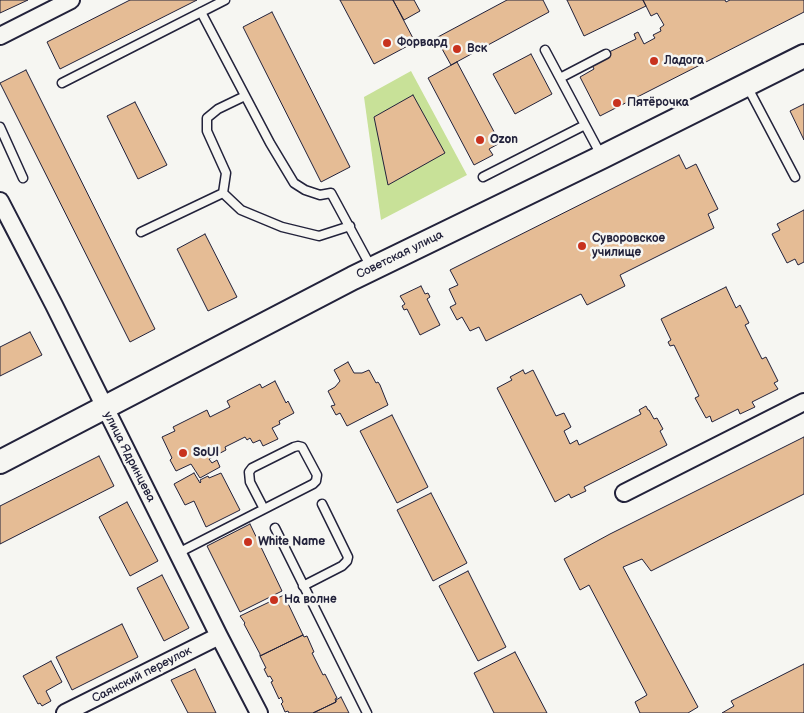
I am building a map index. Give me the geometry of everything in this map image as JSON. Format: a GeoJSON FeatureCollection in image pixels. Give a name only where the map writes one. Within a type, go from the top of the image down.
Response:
{"type":"FeatureCollection","features":[{"type":"Feature","properties":{"kind":"main road","name":"Советская улица"},"geometry":{"type":"LineString","coordinates":[[0,462],[372,269],[804,56]]}},
{"type":"Feature","properties":{"kind":"street"},"geometry":{"type":"LineString","coordinates":[[0,36],[71,0]]}},
{"type":"Feature","properties":{"kind":"street","name":"улица Ядринцева"},"geometry":{"type":"LineString","coordinates":[[0,200],[259,713]]}},
{"type":"Feature","properties":{"kind":"street"},"geometry":{"type":"LineString","coordinates":[[624,492],[804,402]]}},
{"type":"Feature","properties":{"kind":"street","name":"Саянский переулок"},"geometry":{"type":"LineString","coordinates":[[66,713],[219,636]]}},
{"type":"Feature","properties":{"kind":"lane"},"geometry":{"type":"LineString","coordinates":[[62,83],[225,0]]}},
{"type":"Feature","properties":{"kind":"lane"},"geometry":{"type":"LineString","coordinates":[[202,12],[270,143],[294,183],[320,195],[332,193],[372,269]]}},
{"type":"Feature","properties":{"kind":"lane"},"geometry":{"type":"LineString","coordinates":[[545,50],[602,157]]}},
{"type":"Feature","properties":{"kind":"lane"},"geometry":{"type":"LineString","coordinates":[[560,78],[606,54]]}},
{"type":"Feature","properties":{"kind":"lane"},"geometry":{"type":"LineString","coordinates":[[746,85],[795,177]]}},
{"type":"Feature","properties":{"kind":"lane"},"geometry":{"type":"LineString","coordinates":[[223,193],[226,173],[207,131],[208,118],[218,109],[246,96]]}},
{"type":"Feature","properties":{"kind":"lane"},"geometry":{"type":"LineString","coordinates":[[483,177],[585,125]]}},
{"type":"Feature","properties":{"kind":"lane"},"geometry":{"type":"LineString","coordinates":[[0,127],[23,178]]}},
{"type":"Feature","properties":{"kind":"lane"},"geometry":{"type":"LineString","coordinates":[[223,193],[241,210],[282,227],[319,236],[350,226]]}},
{"type":"Feature","properties":{"kind":"lane"},"geometry":{"type":"LineString","coordinates":[[140,232],[223,193]]}},
{"type":"Feature","properties":{"kind":"lane"},"geometry":{"type":"LineString","coordinates":[[178,553],[264,509],[316,482],[317,475],[302,447],[294,447],[252,468],[249,472],[250,482],[264,509]]}},
{"type":"Feature","properties":{"kind":"lane"},"geometry":{"type":"LineString","coordinates":[[303,586],[342,566],[348,557],[322,504]]}},
{"type":"Feature","properties":{"kind":"lane"},"geometry":{"type":"LineString","coordinates":[[274,528],[366,713]]}},
{"type":"Feature","properties":{"kind":"green space"},"geometry":{"type":"Polygon","coordinates":[[[411,71],[467,175],[381,220],[364,97],[411,71]]]}},
{"type":"Feature","properties":{"kind":"building"},"geometry":{"type":"Polygon","coordinates":[[[0,0],[28,0],[0,13],[0,0]]]}},
{"type":"Feature","properties":{"kind":"building"},"geometry":{"type":"Polygon","coordinates":[[[130,0],[197,0],[60,69],[47,42],[130,0]]]}},
{"type":"Feature","properties":{"kind":"building"},"geometry":{"type":"Polygon","coordinates":[[[340,0],[393,0],[415,42],[374,64],[340,0]]]}},
{"type":"Feature","properties":{"kind":"building"},"geometry":{"type":"Polygon","coordinates":[[[393,0],[414,0],[420,11],[404,20],[393,0]]]}},
{"type":"Feature","properties":{"kind":"building"},"geometry":{"type":"Polygon","coordinates":[[[507,0],[543,0],[549,12],[451,65],[436,38],[507,0]]]}},
{"type":"Feature","properties":{"kind":"building"},"geometry":{"type":"Polygon","coordinates":[[[567,0],[643,0],[646,6],[584,36],[567,0]]]}},
{"type":"Feature","properties":{"kind":"building","name":"Ладога"},"geometry":{"type":"Polygon","coordinates":[[[643,0],[725,0],[726,2],[730,0],[804,0],[804,12],[600,116],[580,77],[594,69],[592,65],[609,57],[607,53],[636,39],[634,34],[638,32],[644,44],[655,38],[653,35],[661,31],[660,28],[664,25],[657,13],[651,16],[643,0]]]}},
{"type":"Feature","properties":{"kind":"building"},"geometry":{"type":"Polygon","coordinates":[[[272,12],[350,167],[321,182],[243,27],[272,12]]]}},
{"type":"Feature","properties":{"kind":"building"},"geometry":{"type":"Polygon","coordinates":[[[531,54],[552,94],[515,114],[493,74],[531,54]]]}},
{"type":"Feature","properties":{"kind":"building"},"geometry":{"type":"Polygon","coordinates":[[[457,62],[500,143],[489,149],[493,155],[474,165],[428,78],[457,62]]]}},
{"type":"Feature","properties":{"kind":"building"},"geometry":{"type":"Polygon","coordinates":[[[26,70],[155,329],[130,342],[0,83],[26,70]]]}},
{"type":"Feature","properties":{"kind":"building"},"geometry":{"type":"Polygon","coordinates":[[[413,95],[445,153],[388,185],[374,117],[413,95]]]}},
{"type":"Feature","properties":{"kind":"building"},"geometry":{"type":"Polygon","coordinates":[[[135,102],[167,165],[138,179],[107,116],[135,102]]]}},
{"type":"Feature","properties":{"kind":"building"},"geometry":{"type":"Polygon","coordinates":[[[804,104],[804,140],[790,111],[804,104]]]}},
{"type":"Feature","properties":{"kind":"building"},"geometry":{"type":"Polygon","coordinates":[[[679,155],[686,169],[696,164],[718,209],[708,214],[714,228],[620,275],[625,286],[587,305],[581,294],[486,341],[479,327],[470,331],[462,317],[457,320],[450,307],[456,304],[449,289],[458,285],[450,270],[679,155]]]}},
{"type":"Feature","properties":{"kind":"building"},"geometry":{"type":"Polygon","coordinates":[[[804,210],[804,262],[798,265],[795,259],[787,263],[772,234],[780,230],[777,224],[804,210]]]}},
{"type":"Feature","properties":{"kind":"building"},"geometry":{"type":"Polygon","coordinates":[[[205,234],[237,297],[208,311],[177,249],[205,234]]]}},
{"type":"Feature","properties":{"kind":"building"},"geometry":{"type":"Polygon","coordinates":[[[421,286],[425,294],[428,293],[430,297],[427,299],[440,325],[420,335],[407,309],[404,310],[402,306],[405,304],[400,296],[421,286]]]}},
{"type":"Feature","properties":{"kind":"building"},"geometry":{"type":"Polygon","coordinates":[[[726,287],[736,308],[740,305],[749,323],[745,325],[762,359],[766,357],[778,381],[774,383],[778,389],[752,402],[755,407],[740,414],[738,409],[712,422],[710,416],[706,418],[695,398],[699,396],[674,345],[670,346],[668,342],[671,340],[661,319],[726,287]]]}},
{"type":"Feature","properties":{"kind":"building"},"geometry":{"type":"Polygon","coordinates":[[[30,332],[42,355],[0,376],[0,347],[30,332]]]}},
{"type":"Feature","properties":{"kind":"building"},"geometry":{"type":"Polygon","coordinates":[[[348,362],[354,373],[362,373],[369,370],[376,383],[378,382],[380,385],[388,405],[347,426],[340,413],[336,415],[331,406],[335,405],[328,391],[340,381],[334,370],[348,362]]]}},
{"type":"Feature","properties":{"kind":"building"},"geometry":{"type":"Polygon","coordinates":[[[523,370],[525,374],[533,370],[556,416],[564,413],[571,427],[564,431],[570,444],[577,440],[579,445],[641,414],[639,410],[646,406],[654,419],[657,418],[663,429],[660,431],[667,445],[584,487],[586,491],[571,498],[569,494],[555,502],[497,388],[512,380],[510,377],[523,370]]]}},
{"type":"Feature","properties":{"kind":"building"},"geometry":{"type":"Polygon","coordinates":[[[275,381],[286,403],[288,401],[294,413],[279,421],[280,424],[272,428],[278,439],[263,446],[260,440],[253,443],[250,438],[247,440],[245,437],[225,447],[226,450],[209,459],[212,463],[217,460],[220,467],[200,478],[191,464],[176,471],[162,437],[175,431],[173,427],[207,410],[210,417],[230,407],[227,401],[260,384],[262,388],[275,381]]]}},
{"type":"Feature","properties":{"kind":"building"},"geometry":{"type":"Polygon","coordinates":[[[392,415],[428,487],[397,503],[360,431],[392,415]]]}},
{"type":"Feature","properties":{"kind":"building"},"geometry":{"type":"Polygon","coordinates":[[[804,437],[804,494],[651,571],[642,559],[623,567],[698,707],[688,713],[640,713],[635,702],[647,695],[589,585],[580,590],[564,559],[804,437]]]}},
{"type":"Feature","properties":{"kind":"building"},"geometry":{"type":"Polygon","coordinates":[[[99,456],[114,486],[0,544],[0,506],[99,456]]]}},
{"type":"Feature","properties":{"kind":"building"},"geometry":{"type":"Polygon","coordinates":[[[194,473],[200,483],[200,480],[208,476],[209,478],[221,473],[240,510],[206,527],[194,501],[185,505],[174,484],[194,473]]]}},
{"type":"Feature","properties":{"kind":"building"},"geometry":{"type":"Polygon","coordinates":[[[431,493],[467,563],[433,581],[397,510],[431,493]]]}},
{"type":"Feature","properties":{"kind":"building"},"geometry":{"type":"Polygon","coordinates":[[[127,502],[158,561],[130,576],[99,517],[127,502]]]}},
{"type":"Feature","properties":{"kind":"building"},"geometry":{"type":"Polygon","coordinates":[[[250,524],[282,591],[240,612],[207,546],[250,524]]]}},
{"type":"Feature","properties":{"kind":"building"},"geometry":{"type":"Polygon","coordinates":[[[468,571],[506,647],[478,661],[439,586],[468,571]]]}},
{"type":"Feature","properties":{"kind":"building"},"geometry":{"type":"Polygon","coordinates":[[[162,575],[189,628],[164,641],[137,588],[162,575]]]}},
{"type":"Feature","properties":{"kind":"building"},"geometry":{"type":"Polygon","coordinates":[[[284,595],[303,635],[260,656],[240,616],[284,595]]]}},
{"type":"Feature","properties":{"kind":"building"},"geometry":{"type":"Polygon","coordinates":[[[122,624],[138,657],[72,690],[56,657],[122,624]]]}},
{"type":"Feature","properties":{"kind":"building"},"geometry":{"type":"Polygon","coordinates":[[[303,635],[304,637],[307,636],[314,652],[312,653],[337,698],[335,699],[336,702],[313,713],[289,713],[288,711],[285,712],[281,704],[283,702],[281,697],[279,699],[271,682],[273,681],[270,676],[268,677],[260,656],[303,635]]]}},
{"type":"Feature","properties":{"kind":"building"},"geometry":{"type":"Polygon","coordinates":[[[515,652],[547,713],[494,713],[474,673],[515,652]]]}},
{"type":"Feature","properties":{"kind":"building"},"geometry":{"type":"Polygon","coordinates":[[[51,661],[62,682],[46,691],[51,701],[42,706],[40,703],[38,704],[23,676],[51,661]]]}},
{"type":"Feature","properties":{"kind":"building"},"geometry":{"type":"Polygon","coordinates":[[[804,664],[804,713],[722,713],[734,706],[731,701],[804,664]]]}},
{"type":"Feature","properties":{"kind":"building"},"geometry":{"type":"Polygon","coordinates":[[[195,669],[216,713],[188,713],[171,680],[195,669]]]}},
{"type":"Feature","properties":{"kind":"building"},"geometry":{"type":"Polygon","coordinates":[[[341,697],[349,713],[313,713],[336,702],[341,697]]]}},
{"type":"Feature","properties":{"kind":"place","name":"Форвард"},"geometry":{"type":"Point","coordinates":[387,43]}},
{"type":"Feature","properties":{"kind":"place","name":"Вск"},"geometry":{"type":"Point","coordinates":[457,49]}},
{"type":"Feature","properties":{"kind":"place","name":"Ладога"},"geometry":{"type":"Point","coordinates":[654,61]}},
{"type":"Feature","properties":{"kind":"place","name":"Пятёрочка"},"geometry":{"type":"Point","coordinates":[617,103]}},
{"type":"Feature","properties":{"kind":"place","name":"Ozon"},"geometry":{"type":"Point","coordinates":[480,140]}},
{"type":"Feature","properties":{"kind":"place","name":"Суворовское училище"},"geometry":{"type":"Point","coordinates":[582,246]}},
{"type":"Feature","properties":{"kind":"place","name":"SoUl"},"geometry":{"type":"Point","coordinates":[183,453]}},
{"type":"Feature","properties":{"kind":"place","name":"White Name"},"geometry":{"type":"Point","coordinates":[248,542]}},
{"type":"Feature","properties":{"kind":"place","name":"На волне"},"geometry":{"type":"Point","coordinates":[274,600]}}]}
